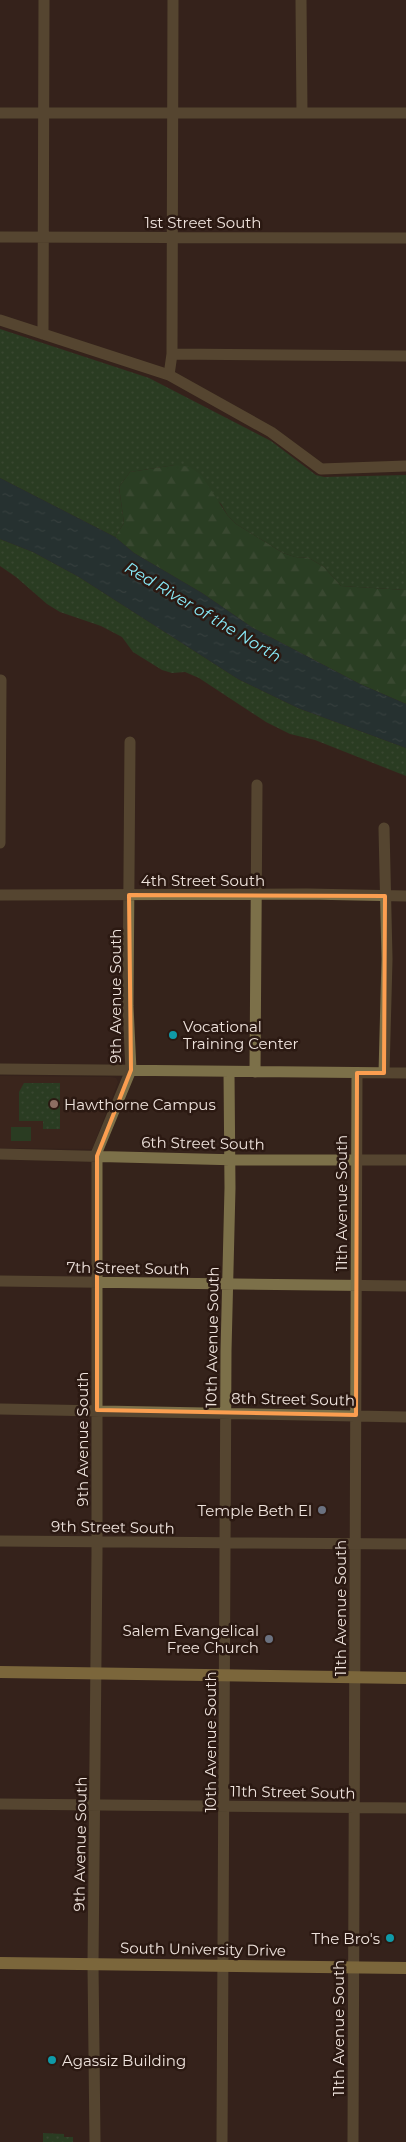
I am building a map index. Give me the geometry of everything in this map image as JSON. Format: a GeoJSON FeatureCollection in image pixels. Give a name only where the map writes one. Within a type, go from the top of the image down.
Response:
{"type":"FeatureCollection","features":[{"type":"Feature","properties":{"kind":"main road"},"geometry":{"type":"LineString","coordinates":[[0,1672],[406,1678]]}},
{"type":"Feature","properties":{"kind":"main road","name":"South University Drive"},"geometry":{"type":"LineString","coordinates":[[0,1963],[406,1968]]}},
{"type":"Feature","properties":{"kind":"street"},"geometry":{"type":"LineString","coordinates":[[43,334],[44,0]]}},
{"type":"Feature","properties":{"kind":"street"},"geometry":{"type":"LineString","coordinates":[[169,375],[172,354],[173,0]]}},
{"type":"Feature","properties":{"kind":"street"},"geometry":{"type":"LineString","coordinates":[[301,0],[302,113]]}},
{"type":"Feature","properties":{"kind":"street"},"geometry":{"type":"LineString","coordinates":[[0,113],[406,113]]}},
{"type":"Feature","properties":{"kind":"street","name":"1st Street South"},"geometry":{"type":"LineString","coordinates":[[0,237],[406,238]]}},
{"type":"Feature","properties":{"kind":"street"},"geometry":{"type":"LineString","coordinates":[[0,320],[169,375],[271,432],[321,469],[406,466]]}},
{"type":"Feature","properties":{"kind":"street"},"geometry":{"type":"LineString","coordinates":[[172,354],[406,356]]}},
{"type":"Feature","properties":{"kind":"street"},"geometry":{"type":"LineString","coordinates":[[0,843],[1,680]]}},
{"type":"Feature","properties":{"kind":"street","name":"9th Avenue South"},"geometry":{"type":"LineString","coordinates":[[95,2142],[93,1964],[97,1542],[97,1156],[131,1070],[128,1006],[130,742]]}},
{"type":"Feature","properties":{"kind":"street"},"geometry":{"type":"LineString","coordinates":[[255,1072],[257,785]]}},
{"type":"Feature","properties":{"kind":"street"},"geometry":{"type":"LineString","coordinates":[[384,828],[387,959],[384,1073]]}},
{"type":"Feature","properties":{"kind":"street","name":"4th Street South"},"geometry":{"type":"LineString","coordinates":[[0,895],[257,894],[406,896]]}},
{"type":"Feature","properties":{"kind":"street"},"geometry":{"type":"LineString","coordinates":[[0,1069],[406,1073]]}},
{"type":"Feature","properties":{"kind":"street","name":"10th Avenue South"},"geometry":{"type":"LineString","coordinates":[[222,2142],[226,1412],[230,1160],[229,1072]]}},
{"type":"Feature","properties":{"kind":"street","name":"11th Avenue South"},"geometry":{"type":"LineString","coordinates":[[353,2142],[352,1967],[356,1544],[357,1073]]}},
{"type":"Feature","properties":{"kind":"street","name":"6th Street South"},"geometry":{"type":"LineString","coordinates":[[0,1154],[230,1160],[406,1160]]}},
{"type":"Feature","properties":{"kind":"street","name":"7th Street South"},"geometry":{"type":"LineString","coordinates":[[0,1281],[406,1286]]}},
{"type":"Feature","properties":{"kind":"street","name":"8th Street South"},"geometry":{"type":"LineString","coordinates":[[0,1408],[406,1416]]}},
{"type":"Feature","properties":{"kind":"street","name":"9th Street South"},"geometry":{"type":"LineString","coordinates":[[0,1541],[406,1544]]}},
{"type":"Feature","properties":{"kind":"street","name":"11th Street South"},"geometry":{"type":"LineString","coordinates":[[0,1804],[406,1808]]}},
{"type":"Feature","properties":{"kind":"highlighted area"},"geometry":{"type":"Polygon","coordinates":[[[129,895],[385,896],[384,1073],[357,1073],[356,1415],[97,1410],[97,1156],[131,1070],[129,895]]]}},
{"type":"Feature","properties":{"kind":"shaded area","name":"Hawthorne Campus"},"geometry":{"type":"Polygon","coordinates":[[[0,1076],[111,1077],[116,1078],[118,1082],[92,1149],[0,1148],[0,1076]]]}},
{"type":"Feature","properties":{"kind":"green space"},"geometry":{"type":"Polygon","coordinates":[[[0,329],[149,378],[271,441],[316,475],[324,477],[406,475],[406,590],[341,586],[324,567],[309,558],[295,557],[283,553],[236,524],[228,516],[221,504],[175,465],[130,472],[119,487],[124,523],[115,537],[0,478],[0,329]]]}},
{"type":"Feature","properties":{"kind":"green space"},"geometry":{"type":"Polygon","coordinates":[[[175,465],[190,467],[201,475],[228,516],[236,524],[283,553],[295,557],[309,558],[324,567],[341,586],[406,590],[406,704],[360,684],[253,628],[202,593],[134,553],[115,537],[124,523],[119,487],[130,472],[175,465]]]}},
{"type":"Feature","properties":{"kind":"green space"},"geometry":{"type":"Polygon","coordinates":[[[0,539],[33,552],[79,577],[238,679],[298,708],[406,748],[406,776],[315,740],[290,734],[266,722],[199,678],[185,672],[172,673],[162,670],[133,652],[122,637],[101,626],[60,612],[47,604],[16,577],[0,566],[0,539]]]}},
{"type":"Feature","properties":{"kind":"green space"},"geometry":{"type":"Polygon","coordinates":[[[24,1083],[60,1083],[60,1129],[43,1129],[43,1121],[19,1121],[19,1092],[24,1083]]]}},
{"type":"Feature","properties":{"kind":"green space"},"geometry":{"type":"Polygon","coordinates":[[[11,1127],[31,1127],[31,1141],[11,1141],[11,1127]]]}},
{"type":"Feature","properties":{"kind":"green space"},"geometry":{"type":"Polygon","coordinates":[[[43,2133],[64,2134],[64,2137],[73,2137],[73,2142],[43,2142],[43,2133]]]}},
{"type":"Feature","properties":{"kind":"water","name":"Red River of the North"},"geometry":{"type":"Polygon","coordinates":[[[0,478],[115,537],[134,553],[202,593],[253,628],[360,684],[406,704],[406,748],[298,708],[238,679],[79,577],[33,552],[0,539],[0,478]]]}},
{"type":"Feature","properties":{"kind":"place","name":"Vocational Training Center"},"geometry":{"type":"Point","coordinates":[173,1035]}},
{"type":"Feature","properties":{"kind":"place","name":"Hawthorne Campus"},"geometry":{"type":"Point","coordinates":[54,1104]}},
{"type":"Feature","properties":{"kind":"place","name":"Temple Beth El"},"geometry":{"type":"Point","coordinates":[322,1510]}},
{"type":"Feature","properties":{"kind":"place","name":"Salem Evangelical Free Church"},"geometry":{"type":"Point","coordinates":[269,1639]}},
{"type":"Feature","properties":{"kind":"place","name":"The Bro's"},"geometry":{"type":"Point","coordinates":[390,1938]}},
{"type":"Feature","properties":{"kind":"place","name":"Agassiz Building"},"geometry":{"type":"Point","coordinates":[52,2060]}}]}
